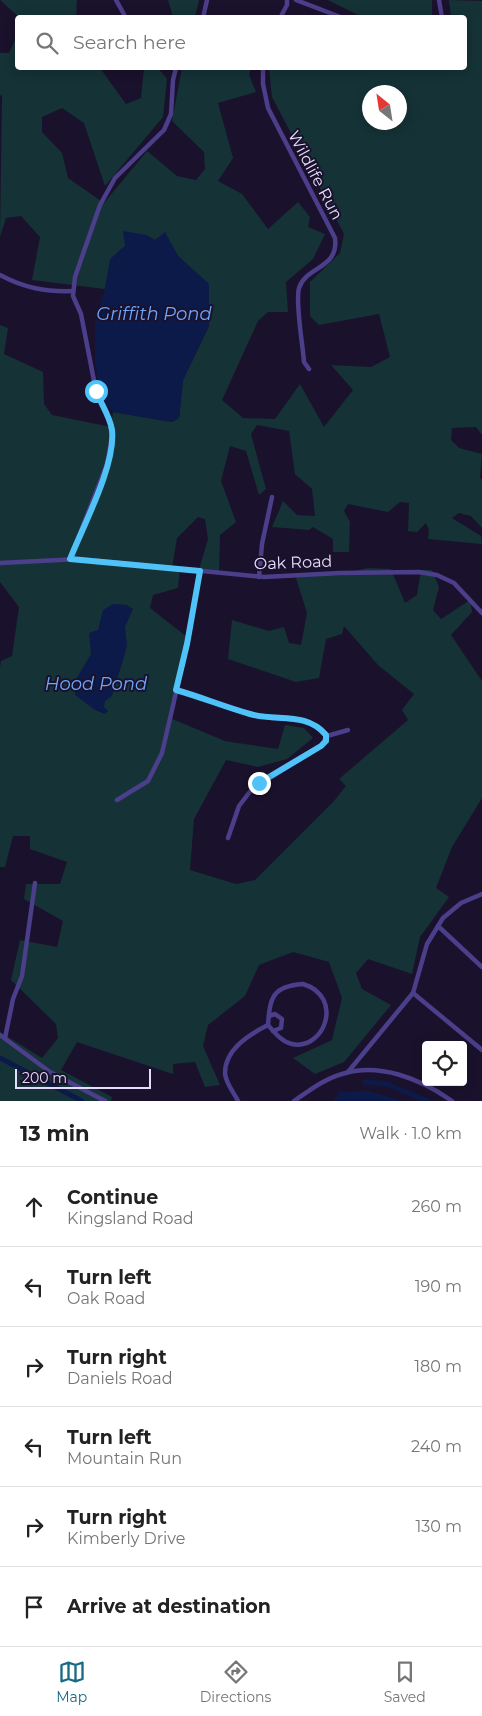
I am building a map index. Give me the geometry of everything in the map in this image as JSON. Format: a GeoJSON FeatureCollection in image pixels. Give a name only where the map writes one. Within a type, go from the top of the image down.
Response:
{"type":"FeatureCollection","features":[{"type":"Feature","properties":{"kind":"street"},"geometry":{"type":"LineString","coordinates":[[116,0],[124,15]]}},
{"type":"Feature","properties":{"kind":"street"},"geometry":{"type":"LineString","coordinates":[[204,15],[207,0]]}},
{"type":"Feature","properties":{"kind":"street"},"geometry":{"type":"LineString","coordinates":[[282,15],[287,5],[287,0]]}},
{"type":"Feature","properties":{"kind":"street"},"geometry":{"type":"LineString","coordinates":[[296,0],[335,15]]}},
{"type":"Feature","properties":{"kind":"street"},"geometry":{"type":"LineString","coordinates":[[439,0],[442,15]]}},
{"type":"Feature","properties":{"kind":"street"},"geometry":{"type":"LineString","coordinates":[[70,559],[101,480],[112,436],[108,418],[96,391],[81,314],[74,291],[75,277],[107,191],[120,170],[154,142],[164,130],[171,114],[176,70]]}},
{"type":"Feature","properties":{"kind":"street","name":"Wildlife Run"},"geometry":{"type":"LineString","coordinates":[[263,70],[263,84],[268,108],[336,241],[331,259],[305,280],[298,290],[304,362],[309,369]]}},
{"type":"Feature","properties":{"kind":"street"},"geometry":{"type":"LineString","coordinates":[[0,275],[26,287],[44,291],[74,291]]}},
{"type":"Feature","properties":{"kind":"street"},"geometry":{"type":"LineString","coordinates":[[259,577],[262,544],[272,497]]}},
{"type":"Feature","properties":{"kind":"street","name":"Oak Road"},"geometry":{"type":"LineString","coordinates":[[0,563],[70,559],[259,577],[340,573],[428,573],[454,583],[482,613]]}},
{"type":"Feature","properties":{"kind":"street"},"geometry":{"type":"LineString","coordinates":[[117,800],[133,792],[152,776],[162,753],[187,644],[200,571]]}},
{"type":"Feature","properties":{"kind":"street"},"geometry":{"type":"LineString","coordinates":[[176,690],[256,716],[304,720],[320,728],[327,736]]}},
{"type":"Feature","properties":{"kind":"street"},"geometry":{"type":"LineString","coordinates":[[228,838],[239,806],[252,789],[321,746],[327,736],[348,730]]}},
{"type":"Feature","properties":{"kind":"street"},"geometry":{"type":"LineString","coordinates":[[5,1038],[13,999],[22,976],[35,883]]}},
{"type":"Feature","properties":{"kind":"street"},"geometry":{"type":"LineString","coordinates":[[348,1072],[413,992],[425,950],[438,926],[450,911],[460,903],[482,894]]}},
{"type":"Feature","properties":{"kind":"street"},"geometry":{"type":"LineString","coordinates":[[438,926],[482,967]]}},
{"type":"Feature","properties":{"kind":"street"},"geometry":{"type":"LineString","coordinates":[[294,984],[312,987],[322,998],[326,1006],[327,1016],[325,1024],[314,1039],[294,1045],[284,1041],[268,1026],[274,994],[294,984]]}},
{"type":"Feature","properties":{"kind":"street"},"geometry":{"type":"LineString","coordinates":[[413,992],[482,1050]]}},
{"type":"Feature","properties":{"kind":"street"},"geometry":{"type":"LineString","coordinates":[[269,1016],[275,1014],[282,1019],[281,1028],[273,1031]]}},
{"type":"Feature","properties":{"kind":"street"},"geometry":{"type":"LineString","coordinates":[[238,1101],[225,1073],[228,1061],[246,1038],[268,1026]]}},
{"type":"Feature","properties":{"kind":"street"},"geometry":{"type":"LineString","coordinates":[[0,1035],[50,1072],[104,1101]]}},
{"type":"Feature","properties":{"kind":"street"},"geometry":{"type":"LineString","coordinates":[[294,1101],[323,1082],[348,1072],[369,1071],[400,1075],[434,1089],[452,1101]]}},
{"type":"Feature","properties":{"kind":"green space"},"geometry":{"type":"Polygon","coordinates":[[[0,0],[77,0],[76,15],[17,15],[0,0]]]}},
{"type":"Feature","properties":{"kind":"green space"},"geometry":{"type":"Polygon","coordinates":[[[168,0],[199,0],[195,15],[172,15],[168,0]]]}},
{"type":"Feature","properties":{"kind":"green space"},"geometry":{"type":"Polygon","coordinates":[[[328,0],[432,0],[432,15],[358,15],[328,0]]]}},
{"type":"Feature","properties":{"kind":"green space"},"geometry":{"type":"Polygon","coordinates":[[[449,0],[482,1],[482,435],[476,427],[452,428],[451,440],[459,448],[482,454],[480,478],[482,480],[482,528],[471,516],[459,513],[452,518],[481,536],[482,544],[428,539],[429,530],[426,523],[417,532],[408,531],[409,503],[400,502],[388,512],[348,504],[344,511],[350,522],[349,552],[333,552],[333,539],[313,527],[309,530],[272,527],[283,501],[297,515],[315,516],[312,489],[295,474],[289,431],[257,425],[251,434],[266,489],[259,495],[246,451],[230,446],[221,481],[236,522],[220,535],[219,573],[199,570],[208,539],[205,519],[198,517],[177,538],[172,568],[180,569],[178,588],[153,595],[150,608],[187,637],[170,718],[225,741],[278,749],[285,725],[304,728],[313,738],[287,759],[258,767],[226,760],[194,819],[190,870],[236,884],[255,880],[334,801],[346,786],[339,779],[408,720],[402,710],[414,694],[378,665],[344,626],[342,634],[326,639],[319,678],[296,682],[228,659],[232,620],[269,631],[284,627],[289,643],[301,645],[307,613],[295,575],[345,573],[368,568],[391,569],[405,603],[417,595],[421,570],[432,570],[439,587],[433,610],[441,619],[470,600],[472,612],[451,635],[482,681],[482,798],[452,847],[436,888],[449,897],[420,937],[412,974],[368,959],[356,973],[362,989],[391,1005],[344,1062],[315,1074],[293,1058],[332,1040],[342,998],[329,962],[293,952],[259,965],[245,996],[208,1025],[203,1046],[220,1085],[205,1087],[195,1062],[173,1064],[173,1074],[77,1042],[61,1070],[112,1097],[111,1101],[0,1101],[0,1032],[42,1058],[58,1038],[56,1024],[11,980],[20,940],[57,947],[63,921],[24,899],[26,884],[60,884],[67,862],[30,849],[30,836],[13,836],[5,867],[0,867],[0,667],[1,661],[12,656],[19,607],[0,582],[0,325],[8,328],[4,354],[43,372],[44,404],[52,415],[111,427],[113,412],[172,422],[179,418],[183,380],[209,326],[208,284],[178,256],[165,233],[155,240],[146,235],[120,250],[112,260],[105,289],[32,280],[40,237],[21,216],[6,218],[0,237],[2,96],[0,95],[0,53],[9,53],[15,40],[15,70],[101,70],[126,104],[141,98],[144,70],[160,70],[167,79],[163,117],[105,186],[84,123],[62,108],[42,117],[42,132],[62,153],[68,178],[104,203],[147,151],[177,176],[196,180],[205,169],[204,152],[172,121],[182,70],[250,70],[249,75],[256,92],[218,103],[233,158],[218,181],[242,194],[268,229],[298,202],[310,217],[308,227],[325,234],[313,259],[286,282],[288,312],[268,312],[258,321],[222,400],[243,418],[275,419],[300,384],[324,427],[353,390],[331,365],[371,367],[390,357],[379,314],[319,325],[310,316],[310,282],[340,253],[344,234],[272,97],[269,70],[467,70],[467,15],[451,15],[449,0]]]}},
{"type":"Feature","properties":{"kind":"water","name":"Griffith Pond"},"geometry":{"type":"Polygon","coordinates":[[[123,231],[146,235],[155,240],[165,232],[178,256],[209,284],[209,326],[183,380],[179,418],[172,422],[113,412],[107,406],[100,391],[95,362],[95,319],[105,289],[110,259],[125,246],[123,231]]]}},
{"type":"Feature","properties":{"kind":"water","name":"Hood Pond"},"geometry":{"type":"Polygon","coordinates":[[[113,604],[127,605],[133,609],[125,627],[127,646],[112,696],[105,701],[104,707],[108,711],[105,714],[95,710],[75,695],[75,681],[91,654],[89,633],[98,630],[103,610],[113,604]]]}},
{"type":"Feature","properties":{"kind":"water"},"geometry":{"type":"Polygon","coordinates":[[[369,1091],[403,1101],[333,1101],[340,1092],[369,1091]]]}},
{"type":"Feature","properties":{"kind":"waterway"},"geometry":{"type":"LineString","coordinates":[[0,1058],[82,1101]]}},
{"type":"Feature","properties":{"kind":"waterway"},"geometry":{"type":"LineString","coordinates":[[365,1082],[386,1084],[428,1101]]}},
{"type":"Feature","properties":{"kind":"route"},"geometry":{"type":"LineString","coordinates":[[96,391],[112,430],[111,445],[107,464],[70,559],[100,560],[200,571],[187,644],[176,690],[260,717],[298,718],[320,728],[327,738],[321,746],[259,783]]}}]}
